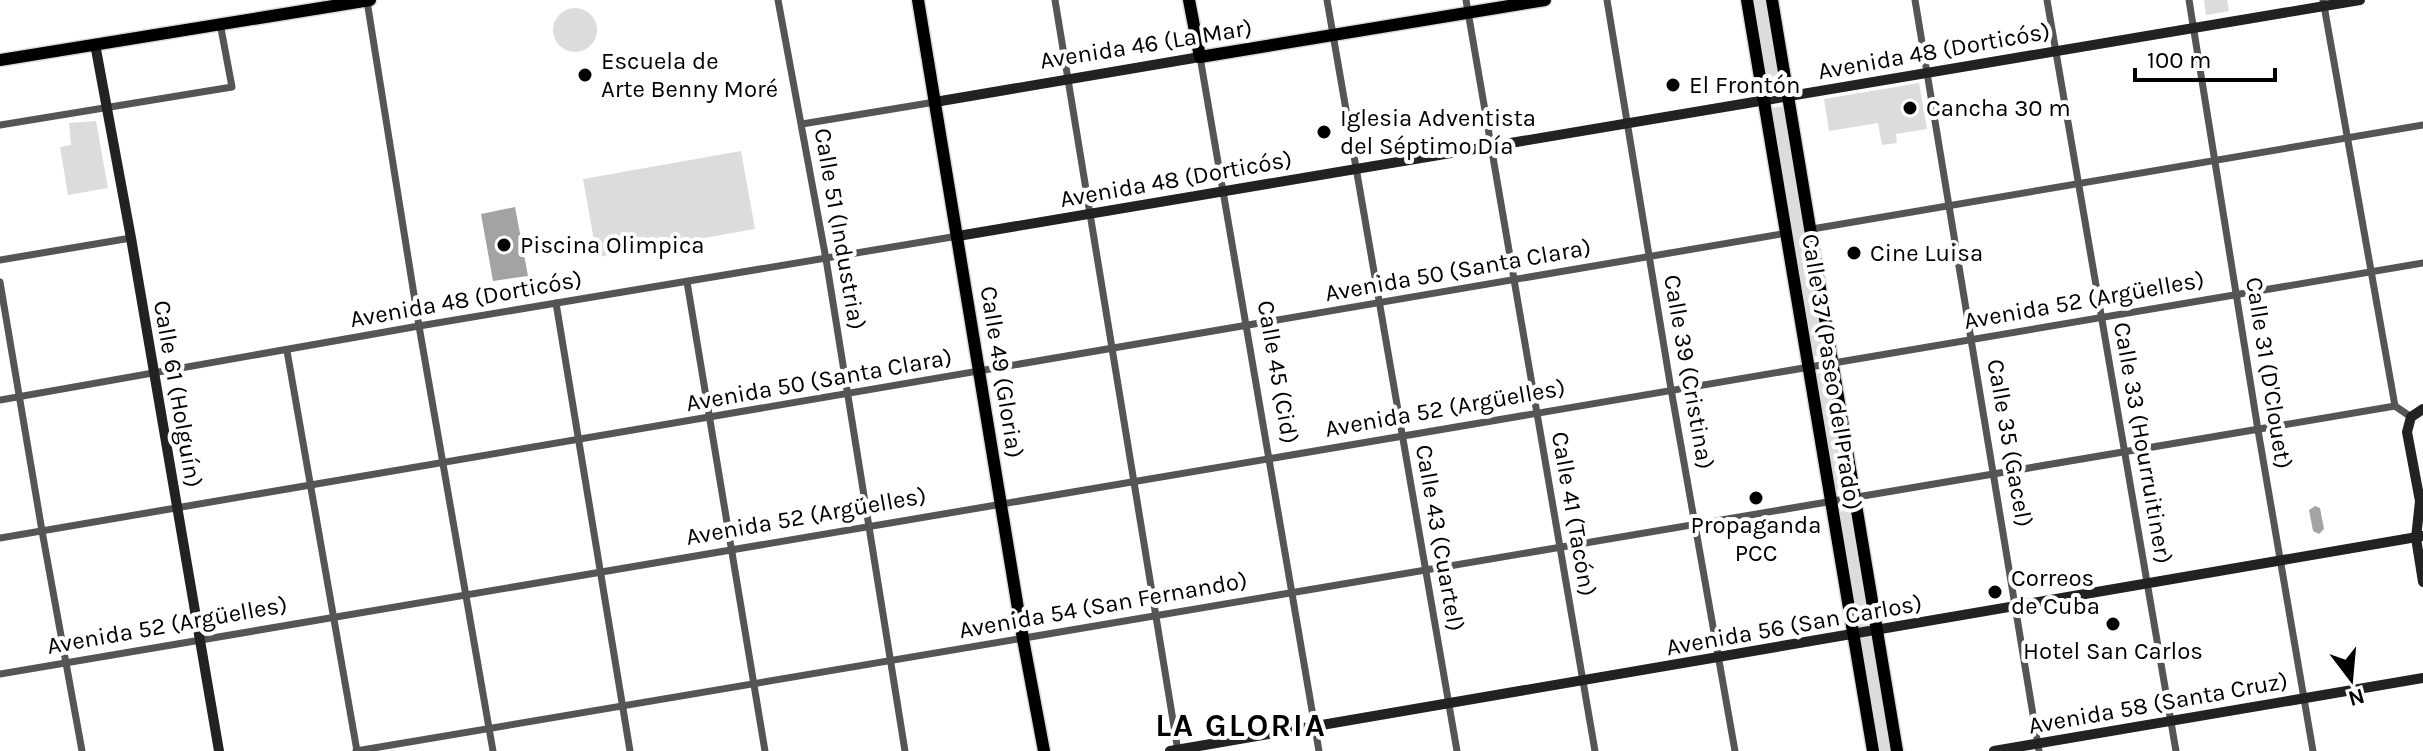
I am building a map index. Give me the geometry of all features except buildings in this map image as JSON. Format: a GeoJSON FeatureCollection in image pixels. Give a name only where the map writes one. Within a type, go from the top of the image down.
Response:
{"type":"FeatureCollection","features":[{"type":"Feature","properties":{"kind":"main road"},"geometry":{"type":"LineString","coordinates":[[0,60],[368,0]]}},
{"type":"Feature","properties":{"kind":"main road","name":"Calle 49 (Gloria)"},"geometry":{"type":"LineString","coordinates":[[918,0],[1044,751]]}},
{"type":"Feature","properties":{"kind":"main road","name":"Calle 45 (Cid)"},"geometry":{"type":"LineString","coordinates":[[1189,0],[1200,57]]}},
{"type":"Feature","properties":{"kind":"main road","name":"Avenida 46 (La Mar)"},"geometry":{"type":"LineString","coordinates":[[1200,57],[1334,35],[1468,6],[1545,0]]}},
{"type":"Feature","properties":{"kind":"main road","name":"Calle 37 (Paseo del Prado)"},"geometry":{"type":"LineString","coordinates":[[1747,0],[1873,751]]}},
{"type":"Feature","properties":{"kind":"main road","name":"Calle 37 (Paseo del Prado)"},"geometry":{"type":"LineString","coordinates":[[1772,0],[1897,751]]}},
{"type":"Feature","properties":{"kind":"street"},"geometry":{"type":"LineString","coordinates":[[368,0],[419,326],[493,751]]}},
{"type":"Feature","properties":{"kind":"street","name":"Calle 51 (Industria)"},"geometry":{"type":"LineString","coordinates":[[778,0],[849,395],[905,751]]}},
{"type":"Feature","properties":{"kind":"street"},"geometry":{"type":"LineString","coordinates":[[1055,0],[1176,751]]}},
{"type":"Feature","properties":{"kind":"street","name":"Calle 43 (Cuartel)"},"geometry":{"type":"LineString","coordinates":[[1327,0],[1457,751]]}},
{"type":"Feature","properties":{"kind":"street","name":"Calle 39 (Cristina)"},"geometry":{"type":"LineString","coordinates":[[1607,0],[1735,751]]}},
{"type":"Feature","properties":{"kind":"street","name":"Calle 35 (Gacel)"},"geometry":{"type":"LineString","coordinates":[[1915,0],[2038,747]]}},
{"type":"Feature","properties":{"kind":"street","name":"Calle 33 (Hourruitiner)"},"geometry":{"type":"LineString","coordinates":[[2047,0],[2076,184],[2176,751]]}},
{"type":"Feature","properties":{"kind":"street","name":"Calle 31 (D'Clouet)"},"geometry":{"type":"LineString","coordinates":[[2189,0],[2313,751]]}},
{"type":"Feature","properties":{"kind":"street","name":"Avenida 48 (Dorticós)"},"geometry":{"type":"LineString","coordinates":[[0,400],[419,326],[2193,28],[2324,3],[2360,0]]}},
{"type":"Feature","properties":{"kind":"street"},"geometry":{"type":"LineString","coordinates":[[2324,3],[2395,406],[2411,417]]}},
{"type":"Feature","properties":{"kind":"street","name":"Calle 41 (Tacón)"},"geometry":{"type":"LineString","coordinates":[[1468,6],[1595,751]]}},
{"type":"Feature","properties":{"kind":"street"},"geometry":{"type":"LineString","coordinates":[[0,125],[232,87],[220,23]]}},
{"type":"Feature","properties":{"kind":"street","name":"Calle 61 (Holguín)"},"geometry":{"type":"LineString","coordinates":[[95,44],[219,751]]}},
{"type":"Feature","properties":{"kind":"street","name":"Avenida 46 (La Mar)"},"geometry":{"type":"LineString","coordinates":[[802,124],[1200,57]]}},
{"type":"Feature","properties":{"kind":"street","name":"Calle 45 (Cid)"},"geometry":{"type":"LineString","coordinates":[[1200,57],[1319,751]]}},
{"type":"Feature","properties":{"kind":"street"},"geometry":{"type":"LineString","coordinates":[[1812,229],[2423,125]]}},
{"type":"Feature","properties":{"kind":"street","name":"Avenida 50 (Santa Clara)"},"geometry":{"type":"LineString","coordinates":[[0,538],[1787,233]]}},
{"type":"Feature","properties":{"kind":"street"},"geometry":{"type":"LineString","coordinates":[[0,260],[131,238]]}},
{"type":"Feature","properties":{"kind":"street","name":"Avenida 52 (Argüelles)"},"geometry":{"type":"LineString","coordinates":[[0,674],[2423,263]]}},
{"type":"Feature","properties":{"kind":"street"},"geometry":{"type":"LineString","coordinates":[[0,282],[82,751]]}},
{"type":"Feature","properties":{"kind":"street"},"geometry":{"type":"LineString","coordinates":[[687,282],[765,751]]}},
{"type":"Feature","properties":{"kind":"street"},"geometry":{"type":"LineString","coordinates":[[556,303],[630,751]]}},
{"type":"Feature","properties":{"kind":"street"},"geometry":{"type":"LineString","coordinates":[[287,351],[357,751]]}},
{"type":"Feature","properties":{"kind":"street","name":"Avenida 54 (San Fernando)"},"geometry":{"type":"LineString","coordinates":[[357,751],[2395,406]]}},
{"type":"Feature","properties":{"kind":"street"},"geometry":{"type":"LineString","coordinates":[[2423,409],[2411,417],[2407,432],[2422,503],[2419,537],[2423,582]]}},
{"type":"Feature","properties":{"kind":"street","name":"Avenida 56 (San Carlos)"},"geometry":{"type":"LineString","coordinates":[[1176,751],[2419,537]]}},
{"type":"Feature","properties":{"kind":"street","name":"Avenida 58 (Santa Cruz)"},"geometry":{"type":"LineString","coordinates":[[1994,751],[2038,747],[2423,678]]}},
{"type":"Feature","properties":{"kind":"shaded area"},"geometry":{"type":"Polygon","coordinates":[[[1751,0],[1768,0],[1781,81],[1765,84],[1751,0]]]}},
{"type":"Feature","properties":{"kind":"shaded area"},"geometry":{"type":"Polygon","coordinates":[[[2204,0],[2227,0],[2229,11],[2206,15],[2204,0]]]}},
{"type":"Feature","properties":{"kind":"shaded area"},"geometry":{"type":"Polygon","coordinates":[[[575,8],[590,15],[597,30],[590,45],[575,52],[560,45],[553,30],[560,15],[575,8]]]}},
{"type":"Feature","properties":{"kind":"shaded area"},"geometry":{"type":"Polygon","coordinates":[[[1919,83],[1927,129],[1896,134],[1897,143],[1882,145],[1878,123],[1829,131],[1824,99],[1919,83]]]}},
{"type":"Feature","properties":{"kind":"shaded area"},"geometry":{"type":"Polygon","coordinates":[[[1785,106],[1827,354],[1812,357],[1769,108],[1785,106]]]}},
{"type":"Feature","properties":{"kind":"shaded area"},"geometry":{"type":"Polygon","coordinates":[[[96,121],[108,188],[68,195],[60,147],[71,145],[69,123],[96,121]]]}},
{"type":"Feature","properties":{"kind":"shaded area"},"geometry":{"type":"Polygon","coordinates":[[[741,151],[755,229],[597,257],[583,179],[741,151]]]}},
{"type":"Feature","properties":{"kind":"shaded area","name":"Piscina Olimpica"},"geometry":{"type":"Polygon","coordinates":[[[515,207],[528,276],[493,281],[481,214],[515,207]]]}},
{"type":"Feature","properties":{"kind":"shaded area"},"geometry":{"type":"Polygon","coordinates":[[[1830,372],[1849,488],[1834,490],[1815,374],[1830,372]]]}},
{"type":"Feature","properties":{"kind":"shaded area"},"geometry":{"type":"Polygon","coordinates":[[[2315,506],[2320,508],[2324,529],[2319,534],[2313,531],[2309,510],[2315,506]]]}},
{"type":"Feature","properties":{"kind":"shaded area"},"geometry":{"type":"Polygon","coordinates":[[[1853,509],[1893,751],[1878,751],[1838,512],[1853,509]]]}},
{"type":"Feature","properties":{"kind":"place","name":"Escuela de Arte Benny Moré"},"geometry":{"type":"Point","coordinates":[585,75]}},
{"type":"Feature","properties":{"kind":"place","name":"El Frontón"},"geometry":{"type":"Point","coordinates":[1673,85]}},
{"type":"Feature","properties":{"kind":"place","name":"Cancha 30 m"},"geometry":{"type":"Point","coordinates":[1910,108]}},
{"type":"Feature","properties":{"kind":"place","name":"Iglesia Adventista del Séptimo Día"},"geometry":{"type":"Point","coordinates":[1324,132]}},
{"type":"Feature","properties":{"kind":"place","name":"Piscina Olimpica"},"geometry":{"type":"Point","coordinates":[504,245]}},
{"type":"Feature","properties":{"kind":"place","name":"Cine Luisa"},"geometry":{"type":"Point","coordinates":[1854,253]}},
{"type":"Feature","properties":{"kind":"place","name":"Propaganda PCC"},"geometry":{"type":"Point","coordinates":[1756,498]}},
{"type":"Feature","properties":{"kind":"place","name":"Correos de Cuba"},"geometry":{"type":"Point","coordinates":[1995,592]}},
{"type":"Feature","properties":{"kind":"place","name":"Hotel San Carlos"},"geometry":{"type":"Point","coordinates":[2113,624]}},
{"type":"Feature","properties":{"kind":"district","name":"LA GLORIA"},"geometry":{"type":"Point","coordinates":[1241,725]}}]}
